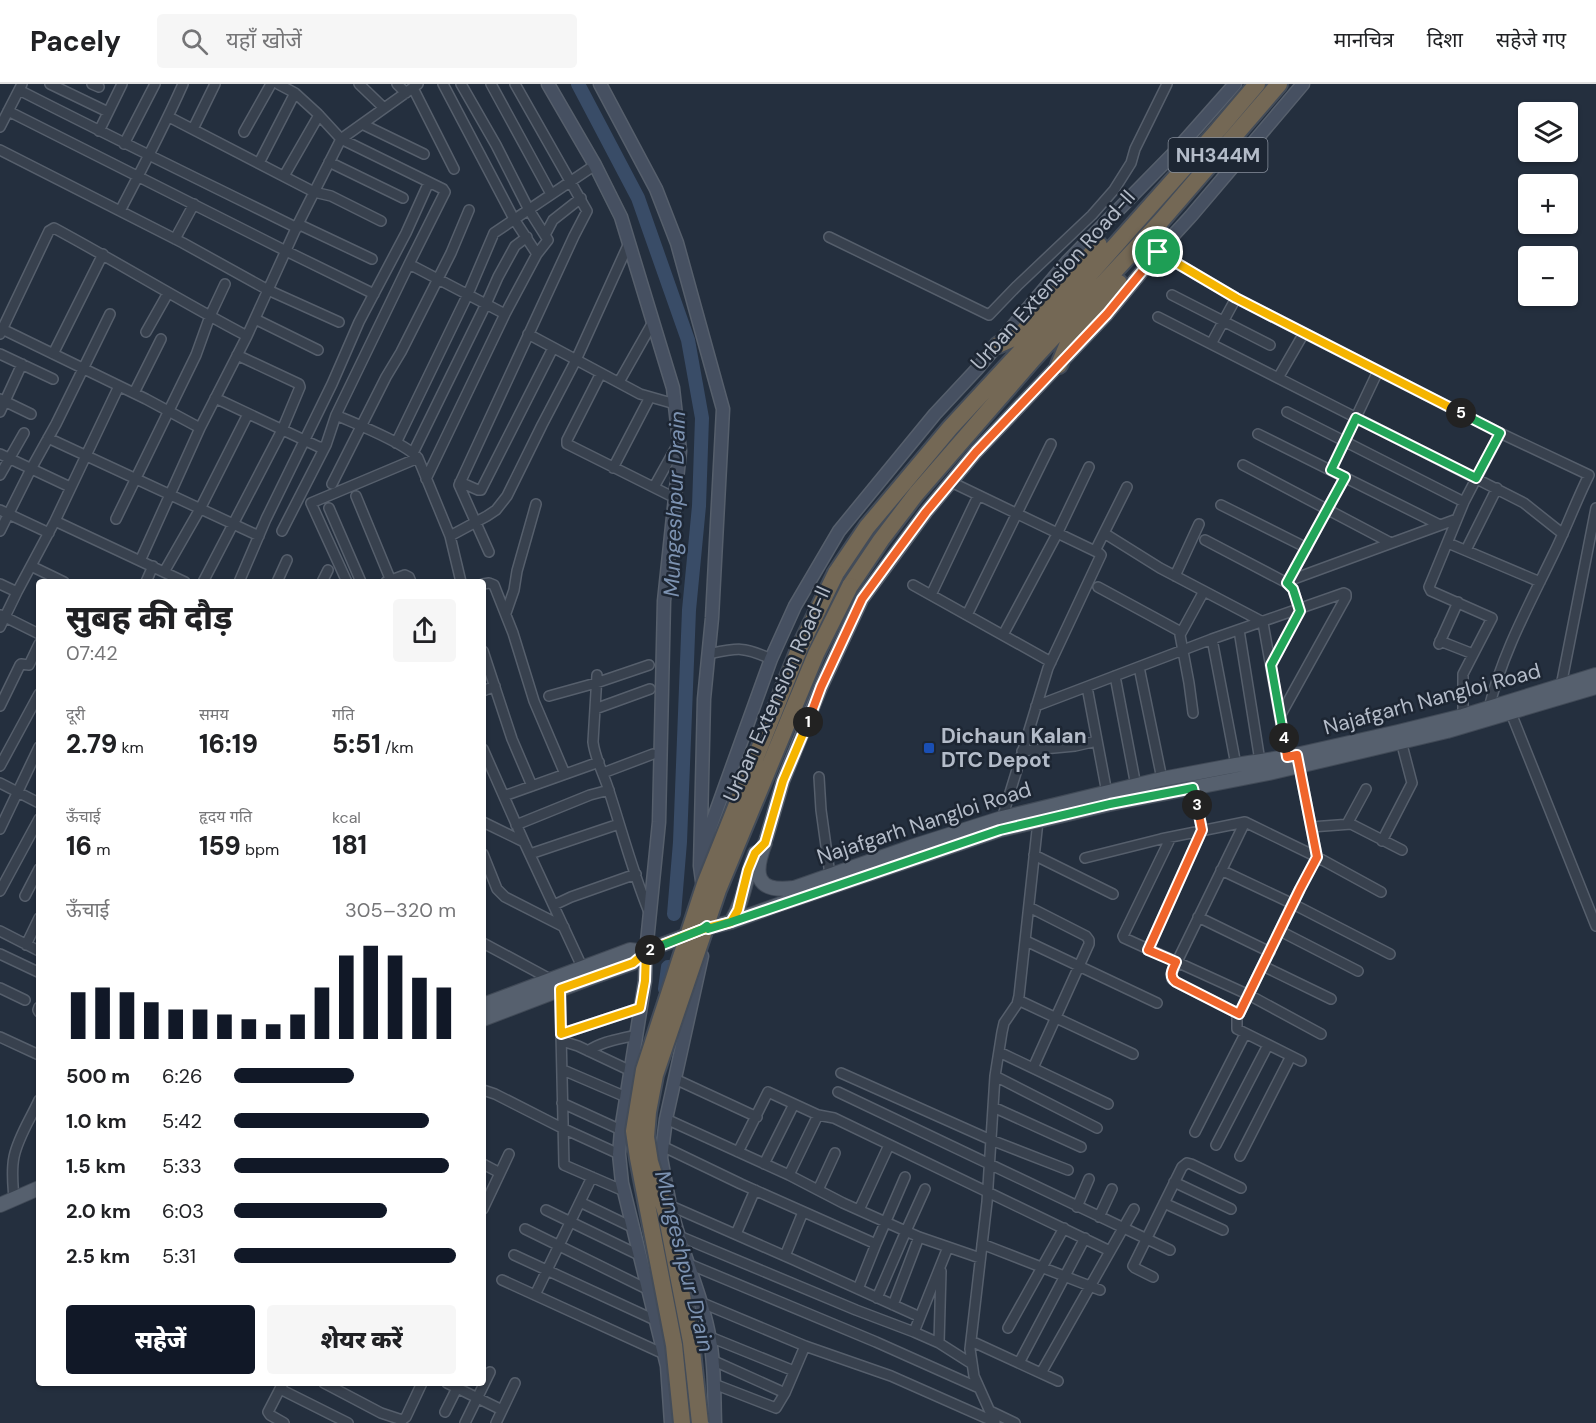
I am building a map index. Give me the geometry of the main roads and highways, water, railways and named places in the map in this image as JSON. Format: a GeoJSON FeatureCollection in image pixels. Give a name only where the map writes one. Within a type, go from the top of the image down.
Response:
{"type":"FeatureCollection","features":[{"type":"Feature","properties":{"kind":"highway","name":"Urban Extension Road-II"},"geometry":{"type":"LineString","coordinates":[[682,1423],[674,1344],[634,1131],[638,1100],[644,1070],[705,884],[800,647],[836,573],[867,528],[909,476],[1257,84]]}},
{"type":"Feature","properties":{"kind":"highway","name":"Urban Extension Road-II"},"geometry":{"type":"LineString","coordinates":[[700,1423],[691,1342],[666,1213],[650,1162],[646,1137],[648,1112],[655,1075],[718,890],[816,654],[850,586],[916,494],[1034,358],[1157,226],[1279,84]]}},
{"type":"Feature","properties":{"kind":"highway"},"geometry":{"type":"LineString","coordinates":[[998,345],[1020,334],[1100,245],[1145,210]]}},
{"type":"Feature","properties":{"kind":"highway"},"geometry":{"type":"LineString","coordinates":[[1059,365],[1071,336],[1142,257],[1157,226]]}},
{"type":"Feature","properties":{"kind":"main road","name":"Najafgarh Nangloi Road"},"geometry":{"type":"LineString","coordinates":[[731,922],[738,910],[748,870],[755,853],[765,843],[758,861],[762,882],[769,887],[794,888],[830,875],[913,853],[1107,793],[1162,779],[1236,765],[1294,759],[1463,716],[1491,713],[1596,675]]}},
{"type":"Feature","properties":{"kind":"main road"},"geometry":{"type":"LineString","coordinates":[[1509,707],[1596,687]]}},
{"type":"Feature","properties":{"kind":"main road"},"geometry":{"type":"LineString","coordinates":[[1037,815],[1193,788],[1294,759],[1447,731],[1491,713]]}},
{"type":"Feature","properties":{"kind":"main road"},"geometry":{"type":"LineString","coordinates":[[486,1004],[585,973],[633,963],[646,952],[706,928],[731,922],[913,853]]}},
{"type":"Feature","properties":{"kind":"main road"},"geometry":{"type":"LineString","coordinates":[[486,1018],[555,984]]}},
{"type":"Feature","properties":{"kind":"main road"},"geometry":{"type":"LineString","coordinates":[[0,1205],[36,1189]]}},
{"type":"Feature","properties":{"kind":"main road"},"geometry":{"type":"LineString","coordinates":[[0,1213],[36,1199]]}},
{"type":"Feature","properties":{"kind":"waterway","name":"Mungeshpur Drain"},"geometry":{"type":"LineString","coordinates":[[578,84],[638,198],[688,340],[702,418],[699,506],[689,610],[680,842],[674,914]]}},
{"type":"Feature","properties":{"kind":"waterway","name":"Mungeshpur Drain"},"geometry":{"type":"LineString","coordinates":[[665,989],[668,967]]}},
{"type":"Feature","properties":{"kind":"place","name":"Dichaun Kalan DTC Depot"},"geometry":{"type":"Point","coordinates":[929,748]}}]}
